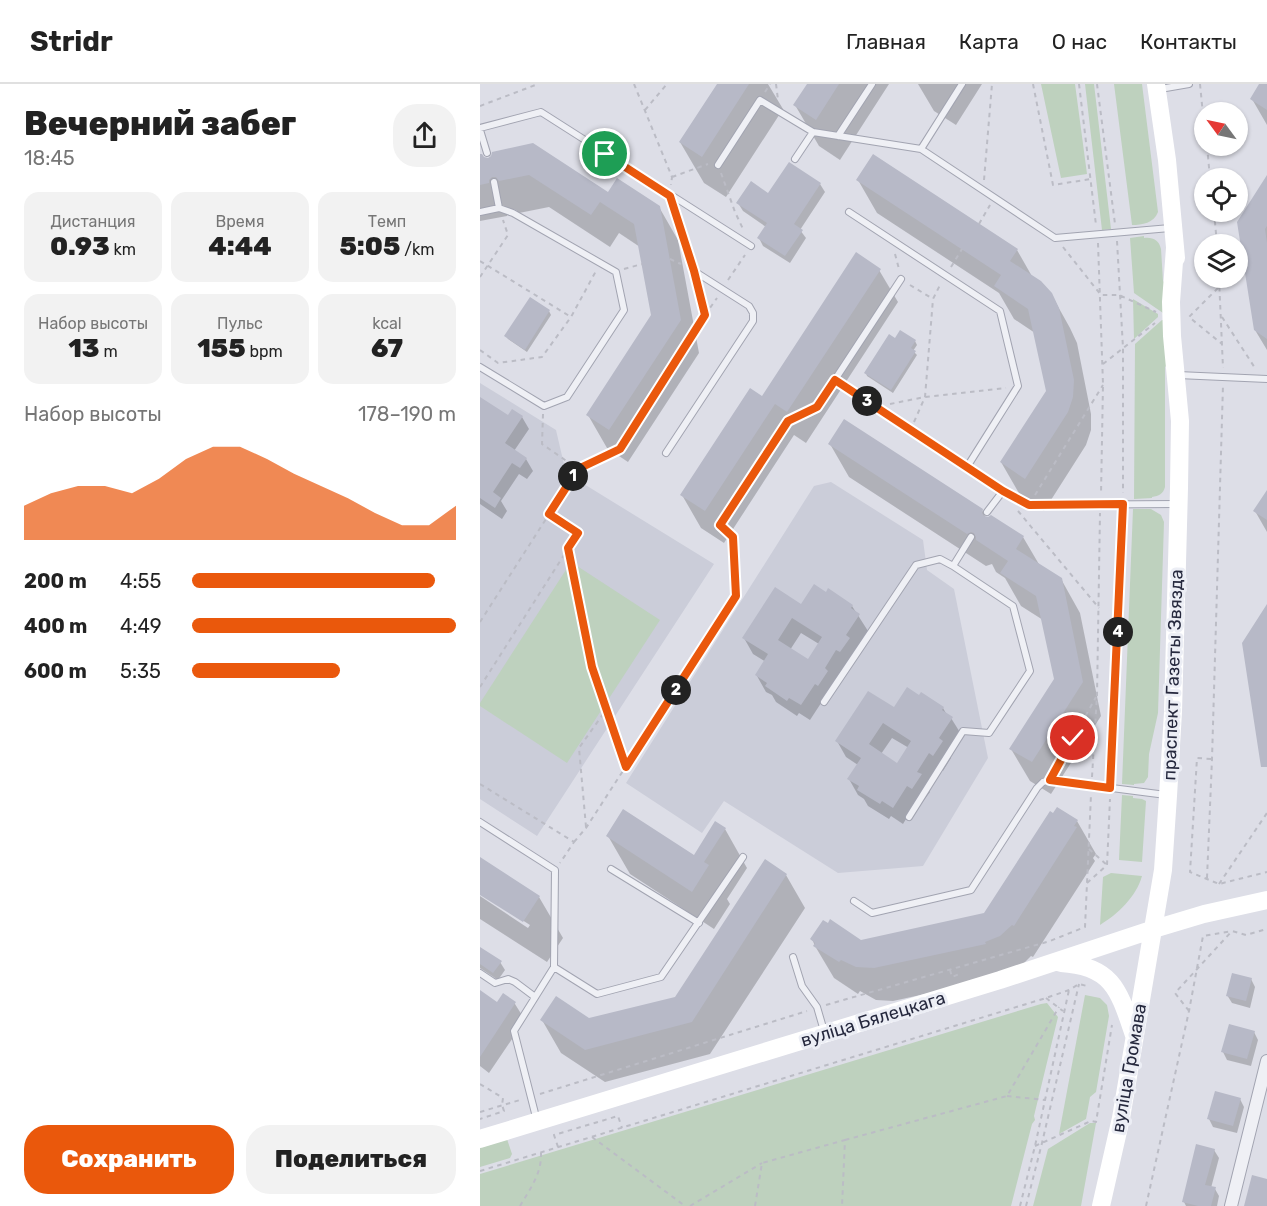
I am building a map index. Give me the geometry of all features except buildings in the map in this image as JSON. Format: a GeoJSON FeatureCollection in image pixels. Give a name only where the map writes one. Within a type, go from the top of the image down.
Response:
{"type":"FeatureCollection","features":[{"type":"Feature","properties":{"kind":"main road","name":"праспект Газеты Звязда"},"geometry":{"type":"LineString","coordinates":[[1154,929],[1163,870],[1173,712],[1180,375],[1185,353],[1184,303],[1175,249],[1167,160],[1156,87]]}},
{"type":"Feature","properties":{"kind":"main road","name":"вуліца Бялецкага"},"geometry":{"type":"LineString","coordinates":[[480,1139],[825,1034],[1053,955],[1267,900]]}},
{"type":"Feature","properties":{"kind":"main road","name":"вуліца Громава"},"geometry":{"type":"LineString","coordinates":[[1101,1206],[1121,1118],[1154,929]]}},
{"type":"Feature","properties":{"kind":"main road"},"geometry":{"type":"LineString","coordinates":[[1053,955],[1098,972],[1110,981],[1121,998],[1135,1037]]}},
{"type":"Feature","properties":{"kind":"street"},"geometry":{"type":"LineString","coordinates":[[1231,1206],[1267,1061]]}},
{"type":"Feature","properties":{"kind":"lane"},"geometry":{"type":"LineString","coordinates":[[838,136],[872,84]]}},
{"type":"Feature","properties":{"kind":"lane"},"geometry":{"type":"LineString","coordinates":[[921,149],[962,84]]}},
{"type":"Feature","properties":{"kind":"lane"},"geometry":{"type":"LineString","coordinates":[[1156,87],[1189,84]]}},
{"type":"Feature","properties":{"kind":"lane"},"geometry":{"type":"LineString","coordinates":[[718,165],[760,100],[813,132],[921,149],[1055,238],[1174,227]]}},
{"type":"Feature","properties":{"kind":"lane"},"geometry":{"type":"LineString","coordinates":[[487,153],[480,129],[541,112],[751,246]]}},
{"type":"Feature","properties":{"kind":"lane"},"geometry":{"type":"LineString","coordinates":[[795,159],[813,132]]}},
{"type":"Feature","properties":{"kind":"lane"},"geometry":{"type":"LineString","coordinates":[[494,182],[499,208]]}},
{"type":"Feature","properties":{"kind":"lane"},"geometry":{"type":"LineString","coordinates":[[666,453],[753,321],[753,313],[749,306],[694,271],[670,196]]}},
{"type":"Feature","properties":{"kind":"lane"},"geometry":{"type":"LineString","coordinates":[[480,212],[499,208],[513,213],[616,272],[624,310],[567,397],[543,406],[480,367]]}},
{"type":"Feature","properties":{"kind":"lane"},"geometry":{"type":"LineString","coordinates":[[849,212],[1000,311],[1018,386],[967,467]]}},
{"type":"Feature","properties":{"kind":"lane"},"geometry":{"type":"LineString","coordinates":[[720,525],[788,421],[817,407],[901,279]]}},
{"type":"Feature","properties":{"kind":"lane"},"geometry":{"type":"LineString","coordinates":[[1180,375],[1264,378]]}},
{"type":"Feature","properties":{"kind":"lane"},"geometry":{"type":"LineString","coordinates":[[835,380],[1003,491],[1029,505],[1179,504]]}},
{"type":"Feature","properties":{"kind":"lane"},"geometry":{"type":"LineString","coordinates":[[987,512],[1003,491]]}},
{"type":"Feature","properties":{"kind":"lane"},"geometry":{"type":"LineString","coordinates":[[953,566],[971,537]]}},
{"type":"Feature","properties":{"kind":"lane"},"geometry":{"type":"LineString","coordinates":[[824,702],[916,565],[940,559],[1013,606],[1030,671],[989,733],[963,731],[909,817]]}},
{"type":"Feature","properties":{"kind":"lane"},"geometry":{"type":"LineString","coordinates":[[854,901],[872,913],[971,890],[1043,782],[1050,780],[1168,795]]}},
{"type":"Feature","properties":{"kind":"lane"},"geometry":{"type":"LineString","coordinates":[[480,822],[555,870],[554,967],[514,1031],[537,1122]]}},
{"type":"Feature","properties":{"kind":"lane"},"geometry":{"type":"LineString","coordinates":[[554,967],[597,994],[661,978],[743,856]]}},
{"type":"Feature","properties":{"kind":"lane"},"geometry":{"type":"LineString","coordinates":[[611,869],[699,922]]}},
{"type":"Feature","properties":{"kind":"lane"},"geometry":{"type":"LineString","coordinates":[[793,957],[802,986],[816,1007],[825,1034]]}},
{"type":"Feature","properties":{"kind":"lane"},"geometry":{"type":"LineString","coordinates":[[480,973],[495,983],[508,979],[515,982],[535,997]]}},
{"type":"Feature","properties":{"kind":"path"},"geometry":{"type":"LineString","coordinates":[[480,106],[538,84]]}},
{"type":"Feature","properties":{"kind":"path"},"geometry":{"type":"LineString","coordinates":[[634,84],[672,177],[670,196]]}},
{"type":"Feature","properties":{"kind":"path"},"geometry":{"type":"LineString","coordinates":[[645,110],[667,84]]}},
{"type":"Feature","properties":{"kind":"path"},"geometry":{"type":"LineString","coordinates":[[983,190],[992,84]]}},
{"type":"Feature","properties":{"kind":"path"},"geometry":{"type":"LineString","coordinates":[[1033,84],[1053,185],[1091,179]]}},
{"type":"Feature","properties":{"kind":"path"},"geometry":{"type":"LineString","coordinates":[[1087,883],[1107,865],[1123,504],[1123,348],[1116,233],[1097,84]]}},
{"type":"Feature","properties":{"kind":"path"},"geometry":{"type":"LineString","coordinates":[[1200,84],[1202,102]]}},
{"type":"Feature","properties":{"kind":"path"},"geometry":{"type":"LineString","coordinates":[[672,177],[714,162],[718,165]]}},
{"type":"Feature","properties":{"kind":"path"},"geometry":{"type":"LineString","coordinates":[[979,224],[995,198]]}},
{"type":"Feature","properties":{"kind":"path"},"geometry":{"type":"LineString","coordinates":[[480,277],[508,235],[499,208]]}},
{"type":"Feature","properties":{"kind":"path"},"geometry":{"type":"LineString","coordinates":[[1055,238],[1101,295],[1119,296],[1164,315]]}},
{"type":"Feature","properties":{"kind":"path"},"geometry":{"type":"LineString","coordinates":[[480,261],[571,316]]}},
{"type":"Feature","properties":{"kind":"path"},"geometry":{"type":"LineString","coordinates":[[480,350],[498,363],[542,357],[571,316],[600,263]]}},
{"type":"Feature","properties":{"kind":"path"},"geometry":{"type":"LineString","coordinates":[[616,272],[642,264]]}},
{"type":"Feature","properties":{"kind":"path"},"geometry":{"type":"LineString","coordinates":[[480,622],[578,469],[620,449],[705,315],[694,271]]}},
{"type":"Feature","properties":{"kind":"path"},"geometry":{"type":"LineString","coordinates":[[1219,288],[1189,317],[1222,344]]}},
{"type":"Feature","properties":{"kind":"path"},"geometry":{"type":"LineString","coordinates":[[1207,878],[1223,377],[1220,288]]}},
{"type":"Feature","properties":{"kind":"path"},"geometry":{"type":"LineString","coordinates":[[910,430],[925,397],[933,298]]}},
{"type":"Feature","properties":{"kind":"path"},"geometry":{"type":"LineString","coordinates":[[1221,314],[1264,378]]}},
{"type":"Feature","properties":{"kind":"path"},"geometry":{"type":"LineString","coordinates":[[1103,364],[1156,322]]}},
{"type":"Feature","properties":{"kind":"path"},"geometry":{"type":"LineString","coordinates":[[1029,505],[1103,384]]}},
{"type":"Feature","properties":{"kind":"path"},"geometry":{"type":"LineString","coordinates":[[875,406],[925,397],[1018,386]]}},
{"type":"Feature","properties":{"kind":"path"},"geometry":{"type":"LineString","coordinates":[[543,406],[542,444],[578,469]]}},
{"type":"Feature","properties":{"kind":"path"},"geometry":{"type":"LineString","coordinates":[[1003,491],[1012,505],[1099,608]]}},
{"type":"Feature","properties":{"kind":"path"},"geometry":{"type":"LineString","coordinates":[[480,687],[578,533],[549,514]]}},
{"type":"Feature","properties":{"kind":"path"},"geometry":{"type":"LineString","coordinates":[[555,870],[586,828],[736,596],[733,537],[720,525]]}},
{"type":"Feature","properties":{"kind":"path"},"geometry":{"type":"LineString","coordinates":[[568,548],[592,667],[626,767]]}},
{"type":"Feature","properties":{"kind":"path"},"geometry":{"type":"LineString","coordinates":[[1050,780],[1097,695]]}},
{"type":"Feature","properties":{"kind":"path"},"geometry":{"type":"LineString","coordinates":[[586,828],[579,748],[606,710]]}},
{"type":"Feature","properties":{"kind":"path"},"geometry":{"type":"LineString","coordinates":[[1212,759],[1197,758],[1190,872],[1220,884],[1267,872]]}},
{"type":"Feature","properties":{"kind":"path"},"geometry":{"type":"LineString","coordinates":[[480,784],[574,842]]}},
{"type":"Feature","properties":{"kind":"path"},"geometry":{"type":"LineString","coordinates":[[1220,884],[1267,813]]}},
{"type":"Feature","properties":{"kind":"path"},"geometry":{"type":"LineString","coordinates":[[1089,848],[1107,865]]}},
{"type":"Feature","properties":{"kind":"path"},"geometry":{"type":"LineString","coordinates":[[480,1112],[816,1007],[1050,941],[1085,927]]}},
{"type":"Feature","properties":{"kind":"path"},"geometry":{"type":"LineString","coordinates":[[1146,1206],[1203,936],[1232,932],[1246,935],[1267,929]]}},
{"type":"Feature","properties":{"kind":"path"},"geometry":{"type":"LineString","coordinates":[[1189,1011],[1175,993],[1232,932]]}},
{"type":"Feature","properties":{"kind":"path"},"geometry":{"type":"LineString","coordinates":[[1050,941],[1053,955]]}},
{"type":"Feature","properties":{"kind":"path"},"geometry":{"type":"LineString","coordinates":[[950,970],[951,977]]}},
{"type":"Feature","properties":{"kind":"path"},"geometry":{"type":"LineString","coordinates":[[480,1171],[1046,998],[1079,984],[1090,986]]}},
{"type":"Feature","properties":{"kind":"path"},"geometry":{"type":"LineString","coordinates":[[1026,1206],[1079,984]]}},
{"type":"Feature","properties":{"kind":"path"},"geometry":{"type":"LineString","coordinates":[[1020,1206],[1069,990]]}},
{"type":"Feature","properties":{"kind":"path"},"geometry":{"type":"LineString","coordinates":[[1046,998],[1065,1012]]}},
{"type":"Feature","properties":{"kind":"path"},"geometry":{"type":"LineString","coordinates":[[1007,1096],[1059,1007]]}},
{"type":"Feature","properties":{"kind":"path"},"geometry":{"type":"LineString","coordinates":[[1035,1146],[1091,1121],[1096,1122],[1112,1026]]}},
{"type":"Feature","properties":{"kind":"path"},"geometry":{"type":"LineString","coordinates":[[480,1084],[503,1098],[504,1111],[480,1119]]}},
{"type":"Feature","properties":{"kind":"path"},"geometry":{"type":"LineString","coordinates":[[690,1206],[762,1163],[1007,1096],[1045,1100]]}},
{"type":"Feature","properties":{"kind":"path"},"geometry":{"type":"LineString","coordinates":[[558,1148],[555,1135],[618,1116],[622,1128]]}},
{"type":"Feature","properties":{"kind":"path"},"geometry":{"type":"LineString","coordinates":[[591,1137],[685,1206]]}},
{"type":"Feature","properties":{"kind":"path"},"geometry":{"type":"LineString","coordinates":[[842,1206],[846,1140]]}},
{"type":"Feature","properties":{"kind":"path"},"geometry":{"type":"LineString","coordinates":[[520,1206],[538,1174],[541,1153]]}},
{"type":"Feature","properties":{"kind":"path"},"geometry":{"type":"LineString","coordinates":[[755,1206],[762,1163]]}},
{"type":"Feature","properties":{"kind":"shaded area"},"geometry":{"type":"Polygon","coordinates":[[[480,383],[556,430],[566,473],[714,564],[537,836],[480,799],[480,383]]]}},
{"type":"Feature","properties":{"kind":"shaded area"},"geometry":{"type":"Polygon","coordinates":[[[831,482],[923,540],[927,570],[954,589],[988,758],[923,866],[838,873],[724,801],[702,833],[626,783],[814,486],[831,482]]]}},
{"type":"Feature","properties":{"kind":"green space"},"geometry":{"type":"Polygon","coordinates":[[[1041,84],[1075,84],[1087,174],[1061,178],[1041,84]]]}},
{"type":"Feature","properties":{"kind":"green space"},"geometry":{"type":"Polygon","coordinates":[[[1085,84],[1094,84],[1111,229],[1102,230],[1085,84]]]}},
{"type":"Feature","properties":{"kind":"green space"},"geometry":{"type":"Polygon","coordinates":[[[1114,84],[1142,84],[1158,212],[1154,219],[1144,224],[1132,225],[1114,84]]]}},
{"type":"Feature","properties":{"kind":"green space"},"geometry":{"type":"Polygon","coordinates":[[[1144,236],[1144,238],[1150,238],[1159,243],[1161,249],[1165,283],[1163,313],[1134,293],[1130,238],[1144,236]]]}},
{"type":"Feature","properties":{"kind":"green space"},"geometry":{"type":"Polygon","coordinates":[[[1133,299],[1158,314],[1158,317],[1134,339],[1133,299]]]}},
{"type":"Feature","properties":{"kind":"green space"},"geometry":{"type":"Polygon","coordinates":[[[1164,320],[1168,364],[1165,367],[1165,487],[1160,494],[1152,498],[1134,499],[1135,344],[1164,320]]]}},
{"type":"Feature","properties":{"kind":"green space"},"geometry":{"type":"Polygon","coordinates":[[[1133,509],[1151,509],[1161,515],[1164,522],[1158,713],[1149,754],[1148,777],[1144,783],[1134,785],[1122,784],[1133,509]]]}},
{"type":"Feature","properties":{"kind":"green space"},"geometry":{"type":"Polygon","coordinates":[[[571,562],[660,620],[567,763],[480,706],[480,703],[571,562]]]}},
{"type":"Feature","properties":{"kind":"green space"},"geometry":{"type":"Polygon","coordinates":[[[1122,795],[1146,801],[1142,862],[1119,860],[1122,795]]]}},
{"type":"Feature","properties":{"kind":"green space"},"geometry":{"type":"Polygon","coordinates":[[[1111,873],[1142,876],[1126,904],[1100,925],[1103,877],[1111,873]]]}},
{"type":"Feature","properties":{"kind":"green space"},"geometry":{"type":"Polygon","coordinates":[[[1085,995],[1100,998],[1107,1005],[1109,1016],[1096,1092],[1090,1097],[1086,1119],[1059,1134],[1085,995]]]}},
{"type":"Feature","properties":{"kind":"green space"},"geometry":{"type":"Polygon","coordinates":[[[1047,1003],[1058,1017],[1034,1116],[1035,1120],[1032,1124],[1011,1206],[480,1206],[480,1174],[1047,1003]]]}},
{"type":"Feature","properties":{"kind":"green space"},"geometry":{"type":"Polygon","coordinates":[[[1090,1123],[1096,1123],[1081,1206],[1033,1206],[1048,1149],[1090,1123]]]}},
{"type":"Feature","properties":{"kind":"green space"},"geometry":{"type":"Polygon","coordinates":[[[507,1139],[512,1154],[510,1158],[480,1167],[480,1148],[507,1139]]]}},
{"type":"Feature","properties":{"kind":"route"},"geometry":{"type":"LineString","coordinates":[[605,154],[670,196],[694,271],[705,315],[620,449],[578,469],[549,514],[578,533],[568,548],[592,667],[626,767],[736,596],[733,537],[720,525],[788,421],[817,407],[835,380],[1003,491],[1029,505],[1123,504],[1110,788],[1050,780],[1073,738]]}}]}
